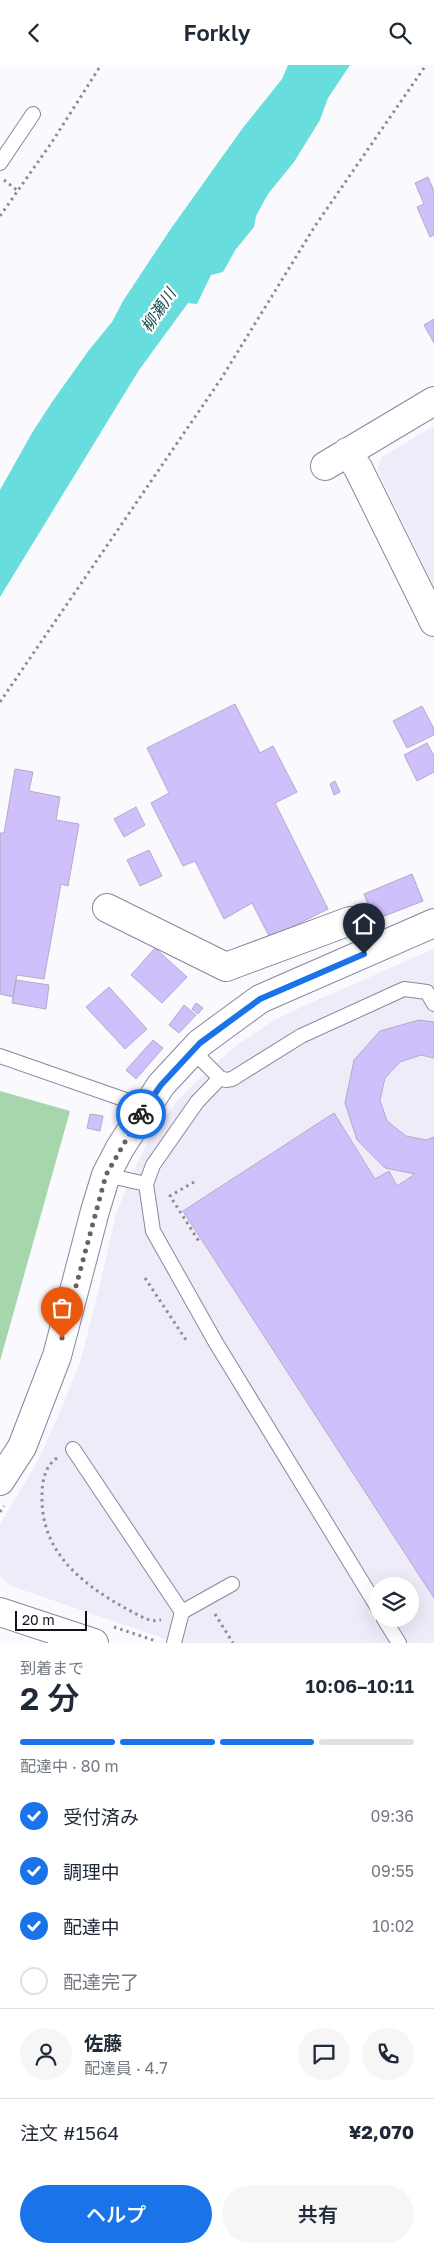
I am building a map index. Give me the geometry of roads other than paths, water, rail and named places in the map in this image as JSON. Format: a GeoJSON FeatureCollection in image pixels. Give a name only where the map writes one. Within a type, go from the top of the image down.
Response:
{"type":"FeatureCollection","features":[{"type":"Feature","properties":{"kind":"street"},"geometry":{"type":"LineString","coordinates":[[325,466],[434,401]]}},
{"type":"Feature","properties":{"kind":"street"},"geometry":{"type":"LineString","coordinates":[[347,452],[358,468],[434,622]]}},
{"type":"Feature","properties":{"kind":"street"},"geometry":{"type":"LineString","coordinates":[[107,908],[226,967],[350,921]]}},
{"type":"Feature","properties":{"kind":"street"},"geometry":{"type":"LineString","coordinates":[[2,1492],[22,1447],[57,1356],[106,1175],[161,1085],[200,1043],[260,999],[434,923]]}},
{"type":"Feature","properties":{"kind":"street"},"geometry":{"type":"LineString","coordinates":[[0,1612],[94,1643]]}},
{"type":"Feature","properties":{"kind":"lane"},"geometry":{"type":"LineString","coordinates":[[0,163],[34,114]]}},
{"type":"Feature","properties":{"kind":"lane"},"geometry":{"type":"LineString","coordinates":[[193,1051],[220,1078],[232,1079],[302,1036],[404,989],[427,992],[434,1004]]}},
{"type":"Feature","properties":{"kind":"lane"},"geometry":{"type":"LineString","coordinates":[[0,1056],[146,1107]]}},
{"type":"Feature","properties":{"kind":"lane"},"geometry":{"type":"LineString","coordinates":[[220,1078],[197,1102],[152,1165],[146,1184],[152,1231],[216,1343],[369,1593]]}},
{"type":"Feature","properties":{"kind":"lane"},"geometry":{"type":"LineString","coordinates":[[106,1175],[146,1184]]}},
{"type":"Feature","properties":{"kind":"lane"},"geometry":{"type":"LineString","coordinates":[[73,1449],[180,1609],[174,1643]]}},
{"type":"Feature","properties":{"kind":"lane"},"geometry":{"type":"LineString","coordinates":[[180,1609],[232,1584]]}},
{"type":"Feature","properties":{"kind":"lane"},"geometry":{"type":"LineString","coordinates":[[389,1627],[399,1643]]}},
{"type":"Feature","properties":{"kind":"water","name":"柳瀬川"},"geometry":{"type":"Polygon","coordinates":[[[288,65],[350,65],[328,98],[320,120],[294,162],[268,194],[256,216],[254,227],[236,249],[223,272],[211,275],[197,304],[188,303],[139,370],[0,597],[0,490],[52,402],[89,350],[112,322],[123,301],[170,230],[242,129],[282,79],[288,65]]]}}]}
